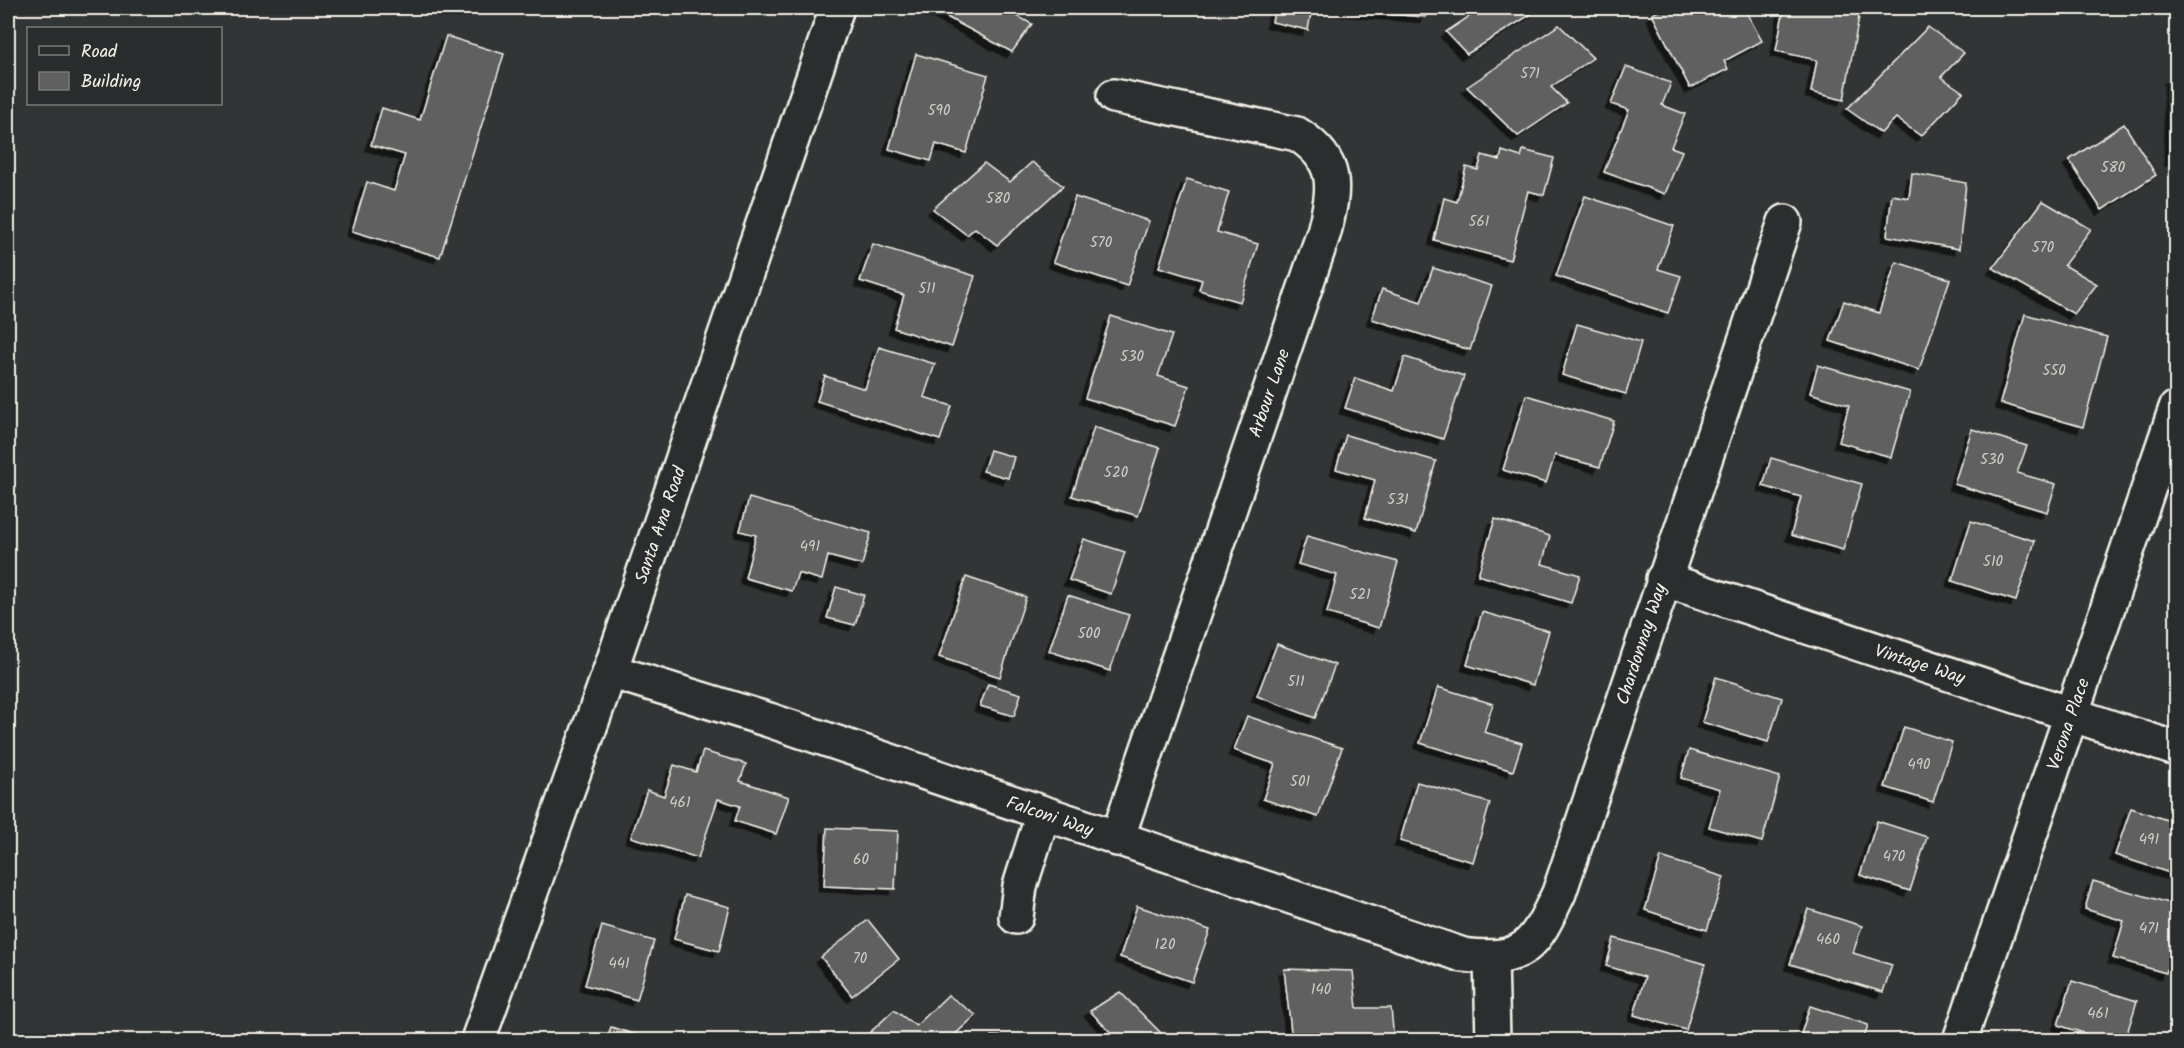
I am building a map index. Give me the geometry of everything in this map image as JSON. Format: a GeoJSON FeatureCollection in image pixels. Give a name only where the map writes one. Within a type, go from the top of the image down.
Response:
{"type":"FeatureCollection","features":[{"type":"Feature","properties":{"kind":"street","name":"Santa Ana Road"},"geometry":{"type":"LineString","coordinates":[[478,1041],[610,671],[837,8]]}},
{"type":"Feature","properties":{"kind":"street","name":"Arbour Lane"},"geometry":{"type":"LineString","coordinates":[[1114,96],[1297,134],[1315,145],[1324,157],[1330,170],[1333,196],[1321,244],[1117,839]]}},
{"type":"Feature","properties":{"kind":"street","name":"Chardonnay Way"},"geometry":{"type":"LineString","coordinates":[[1491,959],[1517,953],[1529,945],[1543,926],[1559,893],[1785,222]]}},
{"type":"Feature","properties":{"kind":"street","name":"Verona Place"},"geometry":{"type":"LineString","coordinates":[[1960,1041],[2176,408]]}},
{"type":"Feature","properties":{"kind":"street","name":"Vintage Way"},"geometry":{"type":"LineString","coordinates":[[1663,579],[2176,749]]}},
{"type":"Feature","properties":{"kind":"street","name":"Falconi Way"},"geometry":{"type":"LineString","coordinates":[[610,671],[769,720],[1463,955],[1491,959]]}},
{"type":"Feature","properties":{"kind":"street"},"geometry":{"type":"LineString","coordinates":[[1016,917],[1020,886],[1043,814]]}},
{"type":"Feature","properties":{"kind":"street"},"geometry":{"type":"LineString","coordinates":[[1491,959],[1493,1041]]}},
{"type":"Feature","properties":{"kind":"building"},"geometry":{"type":"Polygon","coordinates":[[[930,8],[1002,8],[1032,24],[1012,52],[930,8]]]}},
{"type":"Feature","properties":{"kind":"building"},"geometry":{"type":"Polygon","coordinates":[[[1275,8],[1312,8],[1308,30],[1272,22],[1275,8]]]}},
{"type":"Feature","properties":{"kind":"building"},"geometry":{"type":"Polygon","coordinates":[[[1337,8],[1427,8],[1426,17],[1337,10],[1337,8]]]}},
{"type":"Feature","properties":{"kind":"building"},"geometry":{"type":"Polygon","coordinates":[[[1482,8],[1541,8],[1467,54],[1446,32],[1482,8]]]}},
{"type":"Feature","properties":{"kind":"building"},"geometry":{"type":"Polygon","coordinates":[[[1665,8],[1714,8],[1716,11],[1722,8],[1744,8],[1762,41],[1724,61],[1728,69],[1690,88],[1652,14],[1665,8]]]}},
{"type":"Feature","properties":{"kind":"building"},"geometry":{"type":"Polygon","coordinates":[[[1784,8],[1844,8],[1860,11],[1844,100],[1811,92],[1817,60],[1776,51],[1784,8]]]}},
{"type":"Feature","properties":{"kind":"building"},"geometry":{"type":"Polygon","coordinates":[[[1559,25],[1593,58],[1551,87],[1567,103],[1518,136],[1467,87],[1559,25]]]}},
{"type":"Feature","properties":{"kind":"building"},"geometry":{"type":"Polygon","coordinates":[[[1928,27],[1964,53],[1941,77],[1963,92],[1921,136],[1896,118],[1881,133],[1847,109],[1928,27]]]}},
{"type":"Feature","properties":{"kind":"building"},"geometry":{"type":"Polygon","coordinates":[[[446,36],[504,54],[440,257],[352,231],[367,182],[394,191],[405,155],[371,145],[382,108],[420,120],[446,36]]]}},
{"type":"Feature","properties":{"kind":"building"},"geometry":{"type":"Polygon","coordinates":[[[916,54],[988,75],[966,153],[936,144],[931,161],[889,149],[916,54]]]}},
{"type":"Feature","properties":{"kind":"building"},"geometry":{"type":"Polygon","coordinates":[[[1626,67],[1671,83],[1662,105],[1685,114],[1671,147],[1682,151],[1665,194],[1604,172],[1629,110],[1611,104],[1626,67]]]}},
{"type":"Feature","properties":{"kind":"building"},"geometry":{"type":"Polygon","coordinates":[[[2170,78],[2176,78],[2176,160],[2170,160],[2170,78]]]}},
{"type":"Feature","properties":{"kind":"building"},"geometry":{"type":"Polygon","coordinates":[[[2124,124],[2156,175],[2102,210],[2069,160],[2124,124]]]}},
{"type":"Feature","properties":{"kind":"building"},"geometry":{"type":"Polygon","coordinates":[[[1523,150],[1554,158],[1544,195],[1528,191],[1510,260],[1434,240],[1444,198],[1457,202],[1466,167],[1478,170],[1482,155],[1500,160],[1502,151],[1521,157],[1523,150]]]}},
{"type":"Feature","properties":{"kind":"building"},"geometry":{"type":"Polygon","coordinates":[[[1032,162],[1063,186],[997,245],[975,228],[967,235],[933,209],[984,163],[1010,182],[1032,162]]]}},
{"type":"Feature","properties":{"kind":"building"},"geometry":{"type":"Polygon","coordinates":[[[1912,173],[1966,183],[1959,249],[1887,236],[1892,195],[1909,198],[1912,173]]]}},
{"type":"Feature","properties":{"kind":"building"},"geometry":{"type":"Polygon","coordinates":[[[1187,179],[1229,192],[1217,232],[1258,244],[1240,302],[1199,290],[1202,280],[1159,267],[1187,179]]]}},
{"type":"Feature","properties":{"kind":"building"},"geometry":{"type":"Polygon","coordinates":[[[1585,196],[1674,226],[1658,269],[1681,276],[1668,313],[1556,276],[1585,196]]]}},
{"type":"Feature","properties":{"kind":"building"},"geometry":{"type":"Polygon","coordinates":[[[1075,197],[1149,221],[1127,286],[1053,262],[1075,197]]]}},
{"type":"Feature","properties":{"kind":"building"},"geometry":{"type":"Polygon","coordinates":[[[2043,201],[2091,229],[2064,265],[2097,284],[2074,314],[1993,268],[2043,201]]]}},
{"type":"Feature","properties":{"kind":"building"},"geometry":{"type":"Polygon","coordinates":[[[873,244],[975,276],[952,347],[894,328],[904,295],[860,281],[873,244]]]}},
{"type":"Feature","properties":{"kind":"building"},"geometry":{"type":"Polygon","coordinates":[[[1896,262],[1950,279],[1919,370],[1830,341],[1844,301],[1879,313],[1896,262]]]}},
{"type":"Feature","properties":{"kind":"building"},"geometry":{"type":"Polygon","coordinates":[[[1433,268],[1492,286],[1470,350],[1372,319],[1382,289],[1421,302],[1433,268]]]}},
{"type":"Feature","properties":{"kind":"building"},"geometry":{"type":"Polygon","coordinates":[[[2025,314],[2107,337],[2083,427],[2000,403],[2025,314]]]}},
{"type":"Feature","properties":{"kind":"building"},"geometry":{"type":"Polygon","coordinates":[[[1111,316],[1172,335],[1158,376],[1189,386],[1175,426],[1085,398],[1111,316]]]}},
{"type":"Feature","properties":{"kind":"building"},"geometry":{"type":"Polygon","coordinates":[[[1577,324],[1641,342],[1626,394],[1562,375],[1577,324]]]}},
{"type":"Feature","properties":{"kind":"building"},"geometry":{"type":"Polygon","coordinates":[[[879,347],[935,364],[924,397],[952,406],[940,440],[817,401],[825,376],[865,389],[879,347]]]}},
{"type":"Feature","properties":{"kind":"building"},"geometry":{"type":"Polygon","coordinates":[[[1405,357],[1464,376],[1443,439],[1345,408],[1355,378],[1394,391],[1405,357]]]}},
{"type":"Feature","properties":{"kind":"building"},"geometry":{"type":"Polygon","coordinates":[[[1818,365],[1910,392],[1891,457],[1839,442],[1849,405],[1810,393],[1818,365]]]}},
{"type":"Feature","properties":{"kind":"building"},"geometry":{"type":"Polygon","coordinates":[[[1526,395],[1614,421],[1600,467],[1555,455],[1546,483],[1503,470],[1526,395]]]}},
{"type":"Feature","properties":{"kind":"building"},"geometry":{"type":"Polygon","coordinates":[[[1094,427],[1160,448],[1138,516],[1072,496],[1094,427]]]}},
{"type":"Feature","properties":{"kind":"building"},"geometry":{"type":"Polygon","coordinates":[[[1972,429],[2027,446],[2017,473],[2056,484],[2047,512],[1954,484],[1972,429]]]}},
{"type":"Feature","properties":{"kind":"building"},"geometry":{"type":"Polygon","coordinates":[[[1346,435],[1436,461],[1416,533],[1365,518],[1375,480],[1336,469],[1346,435]]]}},
{"type":"Feature","properties":{"kind":"building"},"geometry":{"type":"Polygon","coordinates":[[[990,450],[1014,457],[1008,478],[983,471],[990,450]]]}},
{"type":"Feature","properties":{"kind":"building"},"geometry":{"type":"Polygon","coordinates":[[[1771,458],[1862,484],[1843,550],[1791,535],[1801,497],[1763,486],[1771,458]]]}},
{"type":"Feature","properties":{"kind":"building"},"geometry":{"type":"Polygon","coordinates":[[[749,498],[871,533],[862,565],[828,556],[822,580],[798,573],[792,591],[745,578],[756,535],[740,531],[749,498]]]}},
{"type":"Feature","properties":{"kind":"building"},"geometry":{"type":"Polygon","coordinates":[[[1495,519],[1550,536],[1542,564],[1580,575],[1571,603],[1478,575],[1495,519]]]}},
{"type":"Feature","properties":{"kind":"building"},"geometry":{"type":"Polygon","coordinates":[[[1971,521],[2035,541],[2016,601],[1952,581],[1971,521]]]}},
{"type":"Feature","properties":{"kind":"building"},"geometry":{"type":"Polygon","coordinates":[[[1307,536],[1398,562],[1379,628],[1327,613],[1337,575],[1298,564],[1307,536]]]}},
{"type":"Feature","properties":{"kind":"building"},"geometry":{"type":"Polygon","coordinates":[[[1084,539],[1125,552],[1111,594],[1069,580],[1084,539]]]}},
{"type":"Feature","properties":{"kind":"building"},"geometry":{"type":"Polygon","coordinates":[[[966,577],[1026,597],[1000,677],[939,657],[966,577]]]}},
{"type":"Feature","properties":{"kind":"building"},"geometry":{"type":"Polygon","coordinates":[[[836,587],[864,595],[855,625],[827,618],[836,587]]]}},
{"type":"Feature","properties":{"kind":"building"},"geometry":{"type":"Polygon","coordinates":[[[1068,595],[1129,615],[1110,671],[1049,651],[1068,595]]]}},
{"type":"Feature","properties":{"kind":"building"},"geometry":{"type":"Polygon","coordinates":[[[1482,612],[1549,631],[1533,685],[1467,665],[1482,612]]]}},
{"type":"Feature","properties":{"kind":"building"},"geometry":{"type":"Polygon","coordinates":[[[1277,644],[1335,665],[1315,718],[1257,696],[1277,644]]]}},
{"type":"Feature","properties":{"kind":"building"},"geometry":{"type":"Polygon","coordinates":[[[1716,677],[1782,698],[1768,742],[1702,722],[1716,677]]]}},
{"type":"Feature","properties":{"kind":"building"},"geometry":{"type":"Polygon","coordinates":[[[988,684],[1021,694],[1014,716],[980,706],[988,684]]]}},
{"type":"Feature","properties":{"kind":"building"},"geometry":{"type":"Polygon","coordinates":[[[1438,687],[1493,704],[1484,732],[1522,743],[1513,771],[1420,743],[1438,687]]]}},
{"type":"Feature","properties":{"kind":"building"},"geometry":{"type":"Polygon","coordinates":[[[1247,716],[1342,748],[1318,817],[1263,799],[1275,764],[1234,750],[1247,716]]]}},
{"type":"Feature","properties":{"kind":"building"},"geometry":{"type":"Polygon","coordinates":[[[1904,727],[1952,742],[1933,802],[1885,787],[1904,727]]]}},
{"type":"Feature","properties":{"kind":"building"},"geometry":{"type":"Polygon","coordinates":[[[1689,750],[1780,777],[1762,842],[1709,827],[1720,789],[1681,778],[1689,750]]]}},
{"type":"Feature","properties":{"kind":"building"},"geometry":{"type":"Polygon","coordinates":[[[703,751],[746,764],[740,781],[789,797],[776,834],[735,821],[740,806],[718,799],[698,858],[631,837],[647,790],[664,796],[674,765],[696,772],[703,751]]]}},
{"type":"Feature","properties":{"kind":"building"},"geometry":{"type":"Polygon","coordinates":[[[1417,782],[1490,803],[1473,862],[1400,841],[1417,782]]]}},
{"type":"Feature","properties":{"kind":"building"},"geometry":{"type":"Polygon","coordinates":[[[2131,808],[2176,823],[2176,862],[2173,874],[2115,855],[2131,808]]]}},
{"type":"Feature","properties":{"kind":"building"},"geometry":{"type":"Polygon","coordinates":[[[1877,821],[1927,837],[1910,891],[1860,875],[1877,821]]]}},
{"type":"Feature","properties":{"kind":"building"},"geometry":{"type":"Polygon","coordinates":[[[827,828],[898,831],[895,889],[824,886],[827,828]]]}},
{"type":"Feature","properties":{"kind":"building"},"geometry":{"type":"Polygon","coordinates":[[[1661,857],[1724,877],[1707,930],[1645,910],[1661,857]]]}},
{"type":"Feature","properties":{"kind":"building"},"geometry":{"type":"Polygon","coordinates":[[[2093,881],[2176,905],[2176,935],[2166,973],[2113,958],[2124,921],[2085,909],[2093,881]]]}},
{"type":"Feature","properties":{"kind":"building"},"geometry":{"type":"Polygon","coordinates":[[[685,895],[730,907],[719,951],[674,939],[685,895]]]}},
{"type":"Feature","properties":{"kind":"building"},"geometry":{"type":"Polygon","coordinates":[[[1137,906],[1210,930],[1192,982],[1120,957],[1137,906]]]}},
{"type":"Feature","properties":{"kind":"building"},"geometry":{"type":"Polygon","coordinates":[[[1808,909],[1862,926],[1853,953],[1892,965],[1883,992],[1790,964],[1808,909]]]}},
{"type":"Feature","properties":{"kind":"building"},"geometry":{"type":"Polygon","coordinates":[[[868,920],[899,959],[852,996],[821,957],[868,920]]]}},
{"type":"Feature","properties":{"kind":"building"},"geometry":{"type":"Polygon","coordinates":[[[602,926],[654,941],[637,1000],[585,985],[602,926]]]}},
{"type":"Feature","properties":{"kind":"building"},"geometry":{"type":"Polygon","coordinates":[[[1614,938],[1705,964],[1686,1030],[1634,1015],[1645,977],[1606,966],[1614,938]]]}},
{"type":"Feature","properties":{"kind":"building"},"geometry":{"type":"Polygon","coordinates":[[[1284,969],[1353,971],[1357,1008],[1391,1008],[1394,1040],[1292,1040],[1284,969]]]}},
{"type":"Feature","properties":{"kind":"building"},"geometry":{"type":"Polygon","coordinates":[[[2072,981],[2137,1001],[2125,1040],[2106,1040],[2058,1025],[2072,981]]]}},
{"type":"Feature","properties":{"kind":"building"},"geometry":{"type":"Polygon","coordinates":[[[1120,992],[1168,1040],[1118,1040],[1090,1011],[1120,992]]]}},
{"type":"Feature","properties":{"kind":"building"},"geometry":{"type":"Polygon","coordinates":[[[948,995],[976,1015],[949,1040],[862,1040],[894,1010],[916,1026],[948,995]]]}},
{"type":"Feature","properties":{"kind":"building"},"geometry":{"type":"Polygon","coordinates":[[[1810,1006],[1868,1025],[1863,1040],[1799,1040],[1810,1006]]]}},
{"type":"Feature","properties":{"kind":"building"},"geometry":{"type":"Polygon","coordinates":[[[611,1027],[652,1040],[606,1040],[611,1027]]]}},
{"type":"Feature","properties":{"kind":"building"},"geometry":{"type":"Polygon","coordinates":[[[991,1036],[1046,1038],[1045,1040],[991,1040],[991,1036]]]}}]}
